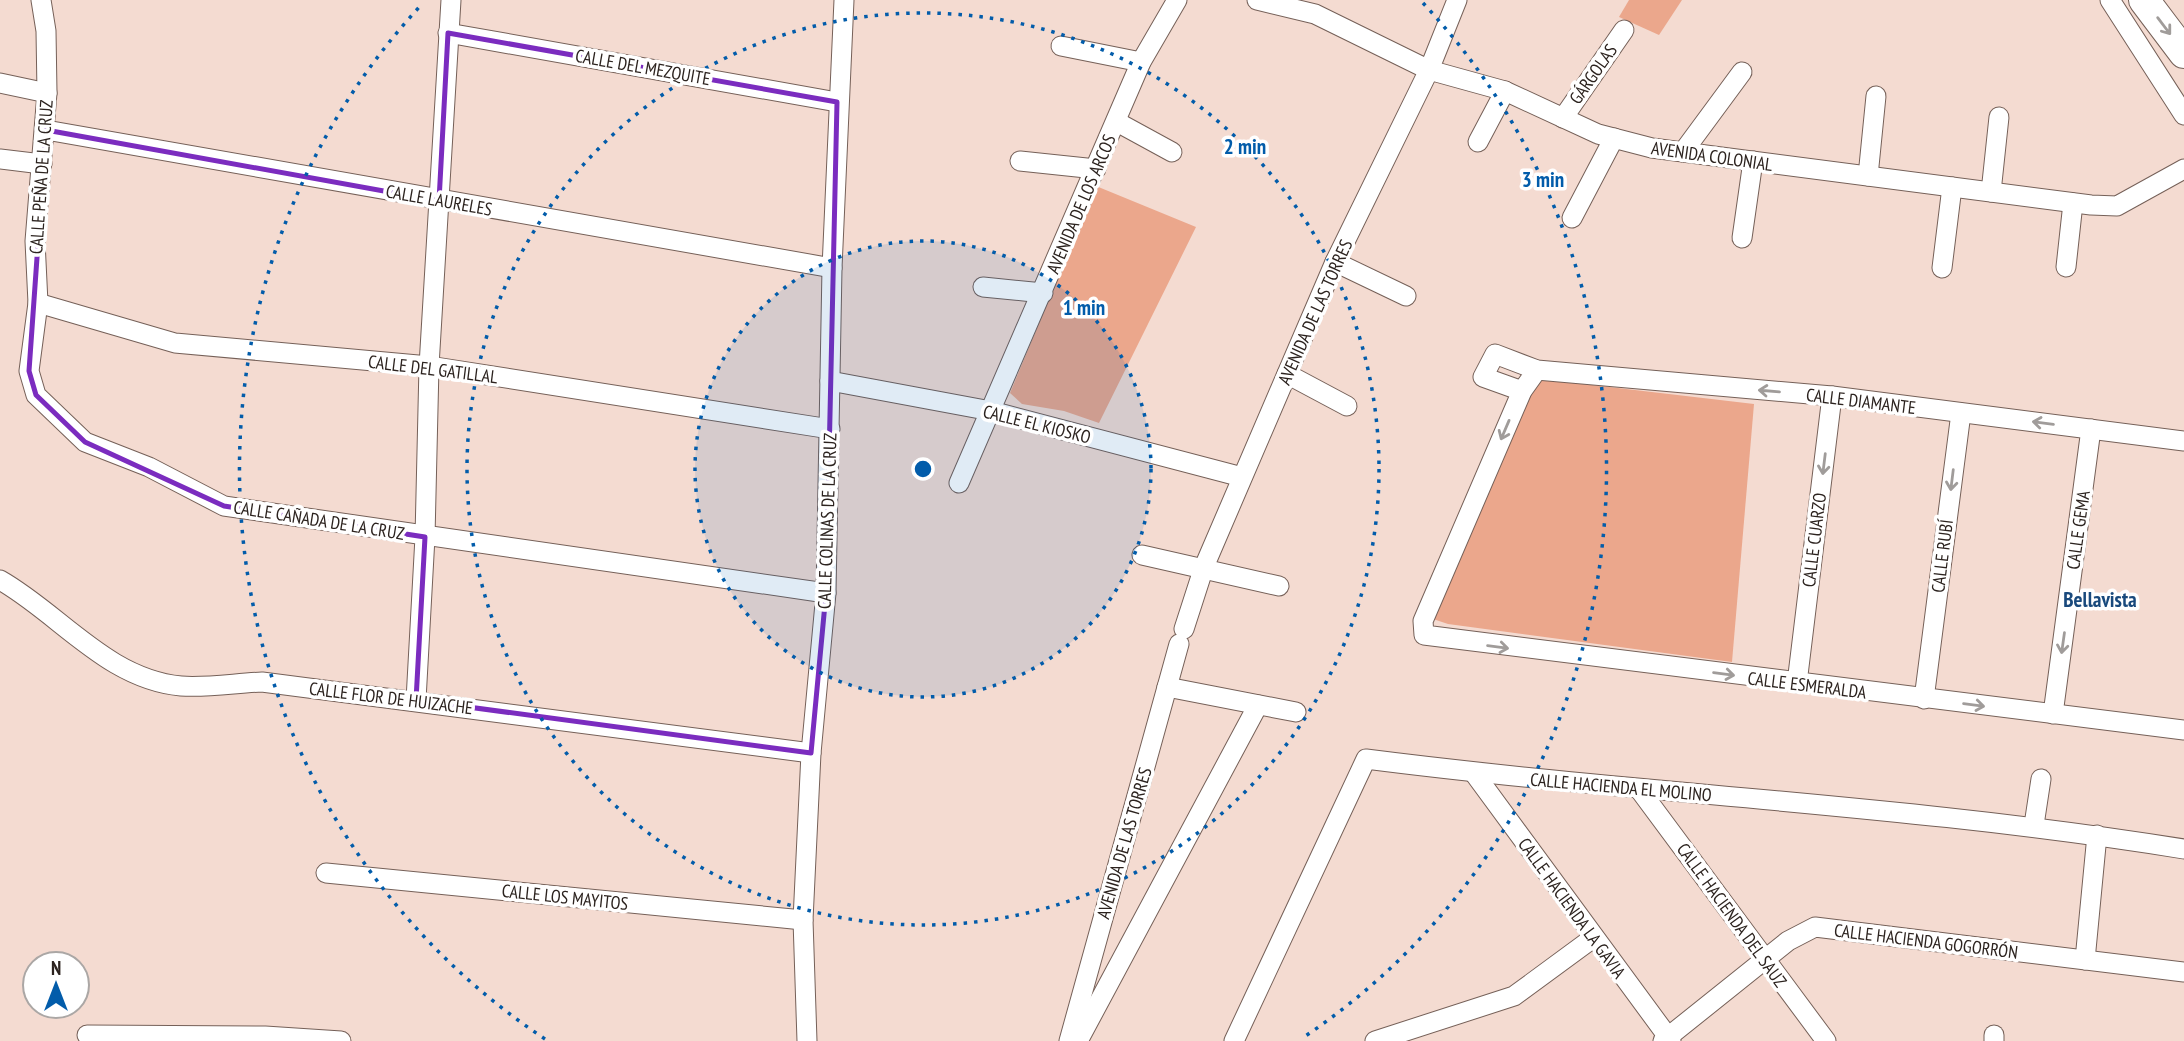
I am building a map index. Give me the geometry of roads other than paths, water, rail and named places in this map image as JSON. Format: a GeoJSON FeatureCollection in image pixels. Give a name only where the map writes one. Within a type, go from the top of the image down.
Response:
{"type":"FeatureCollection","features":[{"type":"Feature","properties":{"kind":"main road"},"geometry":{"type":"LineString","coordinates":[[2144,0],[2184,53]]}},
{"type":"Feature","properties":{"kind":"street","name":"CALLE PEÑA DE LA CRUZ"},"geometry":{"type":"LineString","coordinates":[[36,395],[29,371],[38,303],[35,241],[46,130],[46,31],[41,0]]}},
{"type":"Feature","properties":{"kind":"street","name":"CALLE CAÑADA DE LA CRUZ"},"geometry":{"type":"LineString","coordinates":[[416,700],[425,537],[429,366],[451,0]]}},
{"type":"Feature","properties":{"kind":"street","name":"CALLE COLINAS DE LA CRUZ"},"geometry":{"type":"LineString","coordinates":[[807,1041],[803,920],[811,753],[826,593],[837,102],[844,0]]}},
{"type":"Feature","properties":{"kind":"street","name":"AVENIDA DE LOS ARCOS"},"geometry":{"type":"LineString","coordinates":[[959,483],[1141,62],[1177,0]]}},
{"type":"Feature","properties":{"kind":"street","name":"AVENIDA COLONIAL"},"geometry":{"type":"LineString","coordinates":[[1257,0],[1315,14],[1429,70],[1505,91],[1615,138],[1683,152],[2073,203],[2117,206],[2184,169]]}},
{"type":"Feature","properties":{"kind":"street","name":"AVENIDA DE LAS TORRES"},"geometry":{"type":"LineString","coordinates":[[1069,1041],[1181,637],[1203,567],[1335,262],[1429,70],[1457,0]]}},
{"type":"Feature","properties":{"kind":"street"},"geometry":{"type":"LineString","coordinates":[[2110,0],[2184,115]]}},
{"type":"Feature","properties":{"kind":"street","name":"GÁRGOLAS"},"geometry":{"type":"LineString","coordinates":[[1563,118],[1624,30]]}},
{"type":"Feature","properties":{"kind":"street","name":"CALLE DEL MEZQUITE"},"geometry":{"type":"LineString","coordinates":[[448,33],[837,102]]}},
{"type":"Feature","properties":{"kind":"street"},"geometry":{"type":"LineString","coordinates":[[1061,46],[1141,62]]}},
{"type":"Feature","properties":{"kind":"street"},"geometry":{"type":"LineString","coordinates":[[1683,152],[1742,72]]}},
{"type":"Feature","properties":{"kind":"street"},"geometry":{"type":"LineString","coordinates":[[0,83],[47,93]]}},
{"type":"Feature","properties":{"kind":"street"},"geometry":{"type":"LineString","coordinates":[[1478,142],[1505,91]]}},
{"type":"Feature","properties":{"kind":"street"},"geometry":{"type":"LineString","coordinates":[[1868,176],[1876,96]]}},
{"type":"Feature","properties":{"kind":"street"},"geometry":{"type":"LineString","coordinates":[[1991,192],[1999,117]]}},
{"type":"Feature","properties":{"kind":"street"},"geometry":{"type":"LineString","coordinates":[[1117,122],[1172,152]]}},
{"type":"Feature","properties":{"kind":"street","name":"CALLE LAURELES"},"geometry":{"type":"LineString","coordinates":[[46,130],[832,268]]}},
{"type":"Feature","properties":{"kind":"street"},"geometry":{"type":"LineString","coordinates":[[1572,218],[1615,138]]}},
{"type":"Feature","properties":{"kind":"street"},"geometry":{"type":"LineString","coordinates":[[0,159],[42,164]]}},
{"type":"Feature","properties":{"kind":"street"},"geometry":{"type":"LineString","coordinates":[[1020,161],[1096,169]]}},
{"type":"Feature","properties":{"kind":"street"},"geometry":{"type":"LineString","coordinates":[[1742,238],[1753,161]]}},
{"type":"Feature","properties":{"kind":"street"},"geometry":{"type":"LineString","coordinates":[[1942,268],[1952,187]]}},
{"type":"Feature","properties":{"kind":"street"},"geometry":{"type":"LineString","coordinates":[[2066,267],[2073,203]]}},
{"type":"Feature","properties":{"kind":"street"},"geometry":{"type":"LineString","coordinates":[[1335,262],[1406,296]]}},
{"type":"Feature","properties":{"kind":"street"},"geometry":{"type":"LineString","coordinates":[[983,287],[1043,293]]}},
{"type":"Feature","properties":{"kind":"street","name":"CALLE DEL GATILLAL"},"geometry":{"type":"LineString","coordinates":[[38,303],[175,343],[429,366],[830,429]]}},
{"type":"Feature","properties":{"kind":"street","name":"CALLE DIAMANTE"},"geometry":{"type":"LineString","coordinates":[[1522,391],[1483,377],[1495,354],[1537,370],[1832,396],[2184,441]]}},
{"type":"Feature","properties":{"kind":"street"},"geometry":{"type":"LineString","coordinates":[[1522,391],[1537,370]]}},
{"type":"Feature","properties":{"kind":"street"},"geometry":{"type":"LineString","coordinates":[[1287,374],[1348,406]]}},
{"type":"Feature","properties":{"kind":"street","name":"CALLE EL KIOSKO"},"geometry":{"type":"LineString","coordinates":[[830,382],[991,411],[1242,477]]}},
{"type":"Feature","properties":{"kind":"street","name":"CALLE ESMERALDA"},"geometry":{"type":"LineString","coordinates":[[1522,391],[1423,621],[1424,635],[1430,639],[2184,730]]}},
{"type":"Feature","properties":{"kind":"street","name":"CALLE CAÑADA DE LA CRUZ"},"geometry":{"type":"LineString","coordinates":[[36,395],[85,442],[149,467],[223,506],[826,593]]}},
{"type":"Feature","properties":{"kind":"street","name":"CALLE CUARZO"},"geometry":{"type":"LineString","coordinates":[[1797,683],[1832,396]]}},
{"type":"Feature","properties":{"kind":"street","name":"CALLE RUBÍ"},"geometry":{"type":"LineString","coordinates":[[1924,699],[1961,413]]}},
{"type":"Feature","properties":{"kind":"street","name":"CALLE GEMA"},"geometry":{"type":"LineString","coordinates":[[2053,714],[2091,429]]}},
{"type":"Feature","properties":{"kind":"street"},"geometry":{"type":"LineString","coordinates":[[1142,555],[1279,586]]}},
{"type":"Feature","properties":{"kind":"street","name":"CALLE FLOR DE HUIZACHE"},"geometry":{"type":"LineString","coordinates":[[0,580],[98,652],[130,671],[180,686],[262,682],[811,753]]}},
{"type":"Feature","properties":{"kind":"street"},"geometry":{"type":"LineString","coordinates":[[1167,687],[1296,712]]}},
{"type":"Feature","properties":{"kind":"street"},"geometry":{"type":"LineString","coordinates":[[1078,1041],[1258,705]]}},
{"type":"Feature","properties":{"kind":"street","name":"CALLE HACIENDA EL MOLINO"},"geometry":{"type":"LineString","coordinates":[[1234,1041],[1366,760],[1474,773],[2034,825],[2184,849]]}},
{"type":"Feature","properties":{"kind":"street","name":"CALLE HACIENDA LA GAVIA"},"geometry":{"type":"LineString","coordinates":[[1474,773],[1668,1040]]}},
{"type":"Feature","properties":{"kind":"street"},"geometry":{"type":"LineString","coordinates":[[2034,825],[2040,779]]}},
{"type":"Feature","properties":{"kind":"street","name":"CALLE HACIENDA DEL SAUZ"},"geometry":{"type":"LineString","coordinates":[[1639,789],[1826,1041]]}},
{"type":"Feature","properties":{"kind":"street"},"geometry":{"type":"LineString","coordinates":[[2085,960],[2097,835]]}},
{"type":"Feature","properties":{"kind":"street","name":"CALLE LOS MAYITOS"},"geometry":{"type":"LineString","coordinates":[[326,873],[803,920]]}},
{"type":"Feature","properties":{"kind":"street","name":"CALLE HACIENDA GOGORRÓN"},"geometry":{"type":"LineString","coordinates":[[1668,1040],[1788,941],[1815,928],[2184,972]]}},
{"type":"Feature","properties":{"kind":"street"},"geometry":{"type":"LineString","coordinates":[[1375,1041],[1514,996],[1593,939]]}},
{"type":"Feature","properties":{"kind":"street"},"geometry":{"type":"LineString","coordinates":[[87,1035],[265,1036],[341,1041]]}},
{"type":"Feature","properties":{"kind":"district","name":"Bellavista"},"geometry":{"type":"Point","coordinates":[2100,599]}}]}
